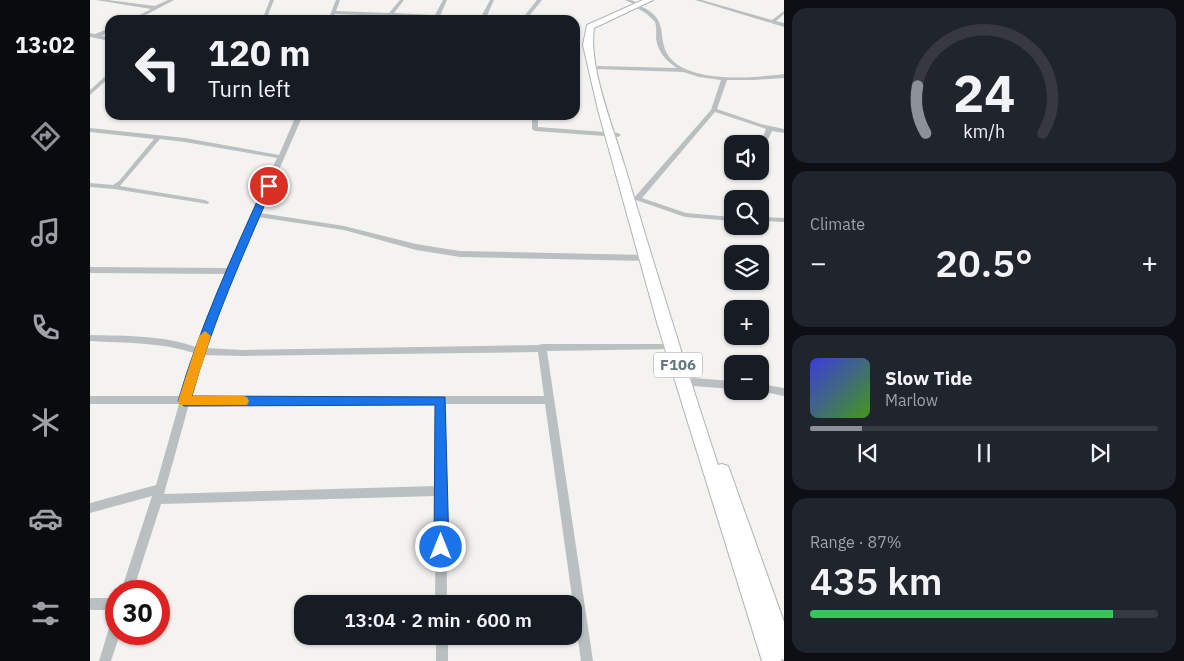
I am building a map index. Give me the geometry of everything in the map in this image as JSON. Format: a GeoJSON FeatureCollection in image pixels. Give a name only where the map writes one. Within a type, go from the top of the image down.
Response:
{"type":"FeatureCollection","features":[{"type":"Feature","properties":{"kind":"main road","name":"F106"},"geometry":{"type":"LineString","coordinates":[[598,78],[592,45],[595,28],[603,22],[649,0]]}},
{"type":"Feature","properties":{"kind":"main road","name":"F106"},"geometry":{"type":"LineString","coordinates":[[657,0],[598,20],[590,27],[587,44],[614,135],[646,258],[658,284],[693,382],[714,462],[772,661]]}},
{"type":"Feature","properties":{"kind":"main road","name":"F106"},"geometry":{"type":"LineString","coordinates":[[614,135],[638,199],[672,346],[784,650]]}},
{"type":"Feature","properties":{"kind":"street"},"geometry":{"type":"LineString","coordinates":[[98,0],[156,8]]}},
{"type":"Feature","properties":{"kind":"street"},"geometry":{"type":"LineString","coordinates":[[143,15],[172,0]]}},
{"type":"Feature","properties":{"kind":"street"},"geometry":{"type":"LineString","coordinates":[[266,15],[272,0]]}},
{"type":"Feature","properties":{"kind":"street"},"geometry":{"type":"LineString","coordinates":[[332,15],[338,0]]}},
{"type":"Feature","properties":{"kind":"street"},"geometry":{"type":"LineString","coordinates":[[333,12],[390,15],[402,0]]}},
{"type":"Feature","properties":{"kind":"street"},"geometry":{"type":"LineString","coordinates":[[438,15],[444,0]]}},
{"type":"Feature","properties":{"kind":"street"},"geometry":{"type":"LineString","coordinates":[[486,15],[492,0]]}},
{"type":"Feature","properties":{"kind":"street"},"geometry":{"type":"LineString","coordinates":[[527,15],[540,0]]}},
{"type":"Feature","properties":{"kind":"street"},"geometry":{"type":"LineString","coordinates":[[627,0],[658,19],[662,50],[667,58],[684,70],[704,77],[784,76]]}},
{"type":"Feature","properties":{"kind":"street"},"geometry":{"type":"LineString","coordinates":[[697,0],[784,26]]}},
{"type":"Feature","properties":{"kind":"street"},"geometry":{"type":"LineString","coordinates":[[772,22],[784,12]]}},
{"type":"Feature","properties":{"kind":"street"},"geometry":{"type":"LineString","coordinates":[[93,35],[105,31]]}},
{"type":"Feature","properties":{"kind":"street"},"geometry":{"type":"LineString","coordinates":[[93,35],[105,39]]}},
{"type":"Feature","properties":{"kind":"street"},"geometry":{"type":"LineString","coordinates":[[598,78],[684,70]]}},
{"type":"Feature","properties":{"kind":"street"},"geometry":{"type":"LineString","coordinates":[[91,91],[105,78]]}},
{"type":"Feature","properties":{"kind":"street"},"geometry":{"type":"LineString","coordinates":[[724,217],[685,215],[638,199],[714,110],[725,78]]}},
{"type":"Feature","properties":{"kind":"street"},"geometry":{"type":"LineString","coordinates":[[714,110],[784,131]]}},
{"type":"Feature","properties":{"kind":"street"},"geometry":{"type":"LineString","coordinates":[[131,580],[158,494],[199,351],[230,271],[297,120]]}},
{"type":"Feature","properties":{"kind":"street"},"geometry":{"type":"LineString","coordinates":[[535,120],[535,129],[614,135]]}},
{"type":"Feature","properties":{"kind":"street"},"geometry":{"type":"LineString","coordinates":[[767,135],[770,128]]}},
{"type":"Feature","properties":{"kind":"street"},"geometry":{"type":"LineString","coordinates":[[90,130],[159,136],[281,157]]}},
{"type":"Feature","properties":{"kind":"street"},"geometry":{"type":"LineString","coordinates":[[114,187],[121,182],[159,136]]}},
{"type":"Feature","properties":{"kind":"street"},"geometry":{"type":"LineString","coordinates":[[90,185],[114,187],[205,202]]}},
{"type":"Feature","properties":{"kind":"street"},"geometry":{"type":"LineString","coordinates":[[256,215],[344,228],[416,247],[460,254],[646,258]]}},
{"type":"Feature","properties":{"kind":"street"},"geometry":{"type":"LineString","coordinates":[[769,219],[784,220]]}},
{"type":"Feature","properties":{"kind":"street"},"geometry":{"type":"LineString","coordinates":[[90,270],[230,271]]}},
{"type":"Feature","properties":{"kind":"street"},"geometry":{"type":"LineString","coordinates":[[90,338],[172,344],[199,351],[243,353],[672,346]]}},
{"type":"Feature","properties":{"kind":"street"},"geometry":{"type":"LineString","coordinates":[[542,347],[588,661]]}},
{"type":"Feature","properties":{"kind":"street"},"geometry":{"type":"LineString","coordinates":[[693,382],[724,384]]}},
{"type":"Feature","properties":{"kind":"street"},"geometry":{"type":"LineString","coordinates":[[769,390],[784,392]]}},
{"type":"Feature","properties":{"kind":"street"},"geometry":{"type":"LineString","coordinates":[[90,400],[550,400]]}},
{"type":"Feature","properties":{"kind":"street"},"geometry":{"type":"LineString","coordinates":[[441,400],[441,595]]}},
{"type":"Feature","properties":{"kind":"street"},"geometry":{"type":"LineString","coordinates":[[90,508],[158,494],[441,491]]}},
{"type":"Feature","properties":{"kind":"street"},"geometry":{"type":"LineString","coordinates":[[90,604],[105,604]]}},
{"type":"Feature","properties":{"kind":"street"},"geometry":{"type":"LineString","coordinates":[[105,661],[110,645]]}},
{"type":"Feature","properties":{"kind":"street"},"geometry":{"type":"LineString","coordinates":[[442,645],[442,661]]}},
{"type":"Feature","properties":{"kind":"slow traffic"},"geometry":{"type":"LineString","coordinates":[[205,336],[184,401],[243,401]]}},
{"type":"Feature","properties":{"kind":"route"},"geometry":{"type":"LineString","coordinates":[[269,186],[230,271],[199,351],[184,401],[441,400],[441,547]]}}]}
